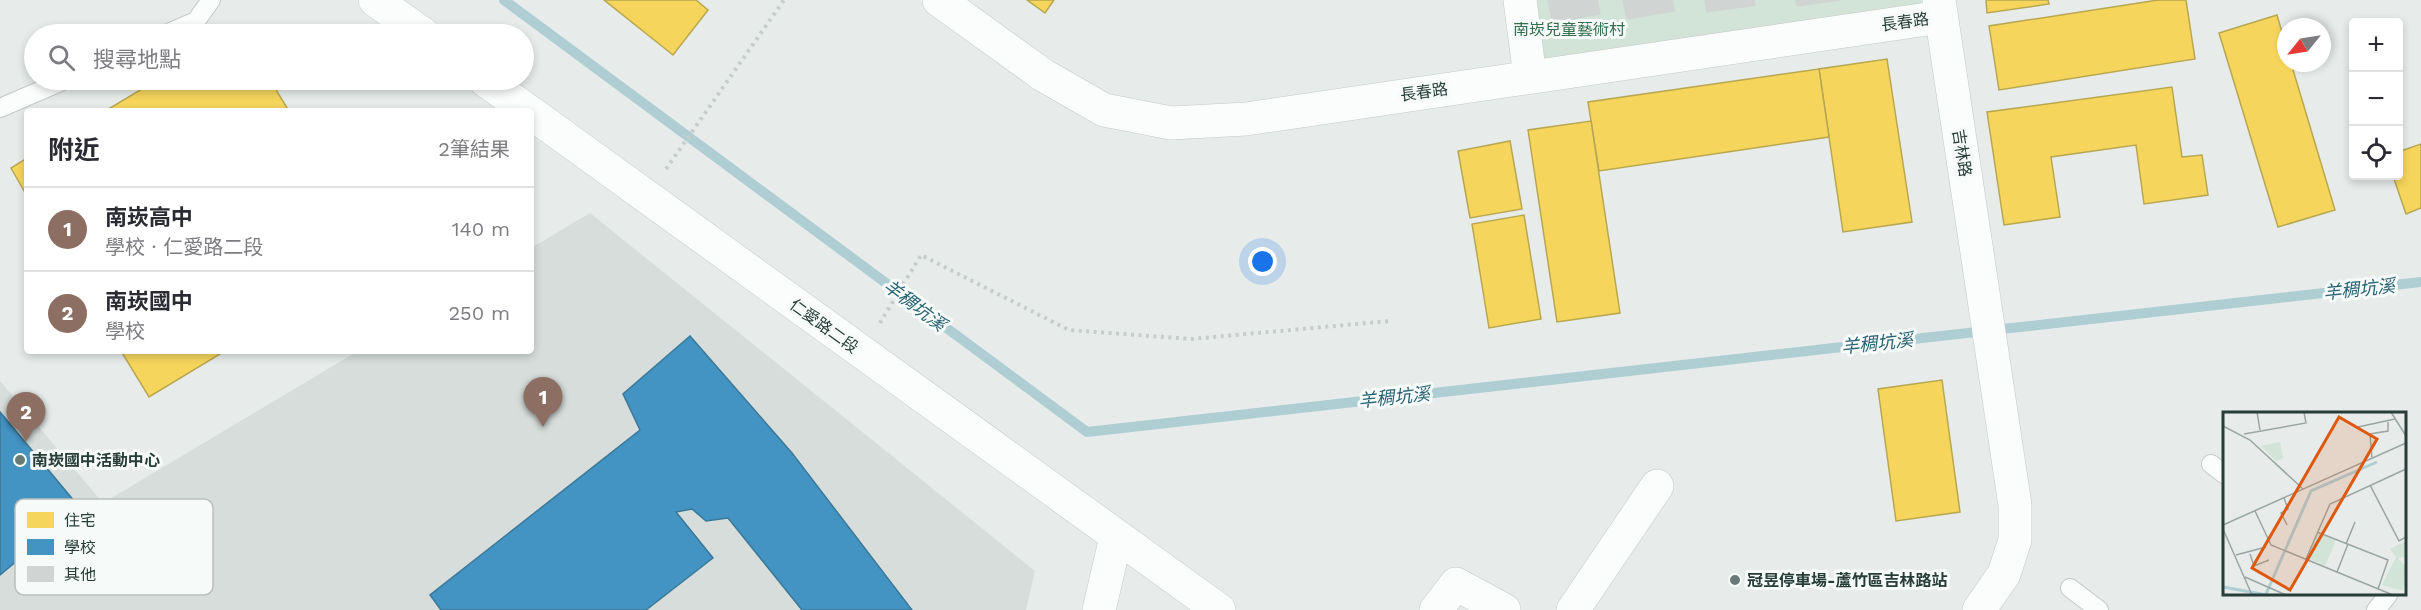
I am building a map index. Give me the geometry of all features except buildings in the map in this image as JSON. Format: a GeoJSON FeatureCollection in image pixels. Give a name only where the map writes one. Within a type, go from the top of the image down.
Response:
{"type":"FeatureCollection","features":[{"type":"Feature","properties":{"kind":"street"},"geometry":{"type":"LineString","coordinates":[[375,0],[409,24]]}},
{"type":"Feature","properties":{"kind":"street","name":"長春路"},"geometry":{"type":"LineString","coordinates":[[939,0],[1043,75],[1104,110],[1171,123],[1245,118],[1530,77],[1940,8]]}},
{"type":"Feature","properties":{"kind":"street"},"geometry":{"type":"LineString","coordinates":[[1520,0],[1530,77]]}},
{"type":"Feature","properties":{"kind":"street","name":"吉林路"},"geometry":{"type":"LineString","coordinates":[[1940,8],[2015,505],[2015,540],[2004,574],[1979,610]]}},
{"type":"Feature","properties":{"kind":"street","name":"仁愛路二段"},"geometry":{"type":"LineString","coordinates":[[499,90],[524,108]]}},
{"type":"Feature","properties":{"kind":"street","name":"仁愛路二段"},"geometry":{"type":"LineString","coordinates":[[534,115],[1219,610]]}},
{"type":"Feature","properties":{"kind":"street"},"geometry":{"type":"LineString","coordinates":[[1573,610],[1657,486]]}},
{"type":"Feature","properties":{"kind":"street"},"geometry":{"type":"LineString","coordinates":[[1099,610],[1116,537]]}},
{"type":"Feature","properties":{"kind":"street"},"geometry":{"type":"LineString","coordinates":[[1436,610],[1456,584],[1504,610]]}},
{"type":"Feature","properties":{"kind":"lane"},"geometry":{"type":"LineString","coordinates":[[189,24],[196,21],[211,0]]}},
{"type":"Feature","properties":{"kind":"lane"},"geometry":{"type":"LineString","coordinates":[[0,108],[42,90]]}},
{"type":"Feature","properties":{"kind":"lane"},"geometry":{"type":"LineString","coordinates":[[2070,588],[2099,610]]}},
{"type":"Feature","properties":{"kind":"lane"},"geometry":{"type":"LineString","coordinates":[[2376,610],[2388,596],[2386,595]]}},
{"type":"Feature","properties":{"kind":"path"},"geometry":{"type":"LineString","coordinates":[[675,155],[784,0]]}},
{"type":"Feature","properties":{"kind":"path"},"geometry":{"type":"LineString","coordinates":[[882,319],[921,255],[1069,330],[1191,339],[1390,321]]}},
{"type":"Feature","properties":{"kind":"shaded area"},"geometry":{"type":"Polygon","coordinates":[[[590,213],[1035,571],[1026,610],[0,610],[0,381],[100,499],[15,499],[15,595],[213,595],[213,499],[110,499],[353,354],[534,354],[534,246],[590,213]]]}},
{"type":"Feature","properties":{"kind":"green space","name":"南崁兒童藝術村"},"geometry":{"type":"Polygon","coordinates":[[[1535,0],[1921,0],[1922,9],[1544,62],[1535,0]]]}},
{"type":"Feature","properties":{"kind":"waterway","name":"羊稠坑溪"},"geometry":{"type":"LineString","coordinates":[[504,0],[1087,432],[2421,282]]}},
{"type":"Feature","properties":{"kind":"place","name":"南崁高中"},"geometry":{"type":"Point","coordinates":[543,427]}},
{"type":"Feature","properties":{"kind":"place","name":"南崁國中"},"geometry":{"type":"Point","coordinates":[26,442]}},
{"type":"Feature","properties":{"kind":"place","name":"南崁國中活動中心"},"geometry":{"type":"Point","coordinates":[20,460]}},
{"type":"Feature","properties":{"kind":"place","name":"冠昱停車場-蘆竹區吉林路站"},"geometry":{"type":"Point","coordinates":[1735,580]}}]}
